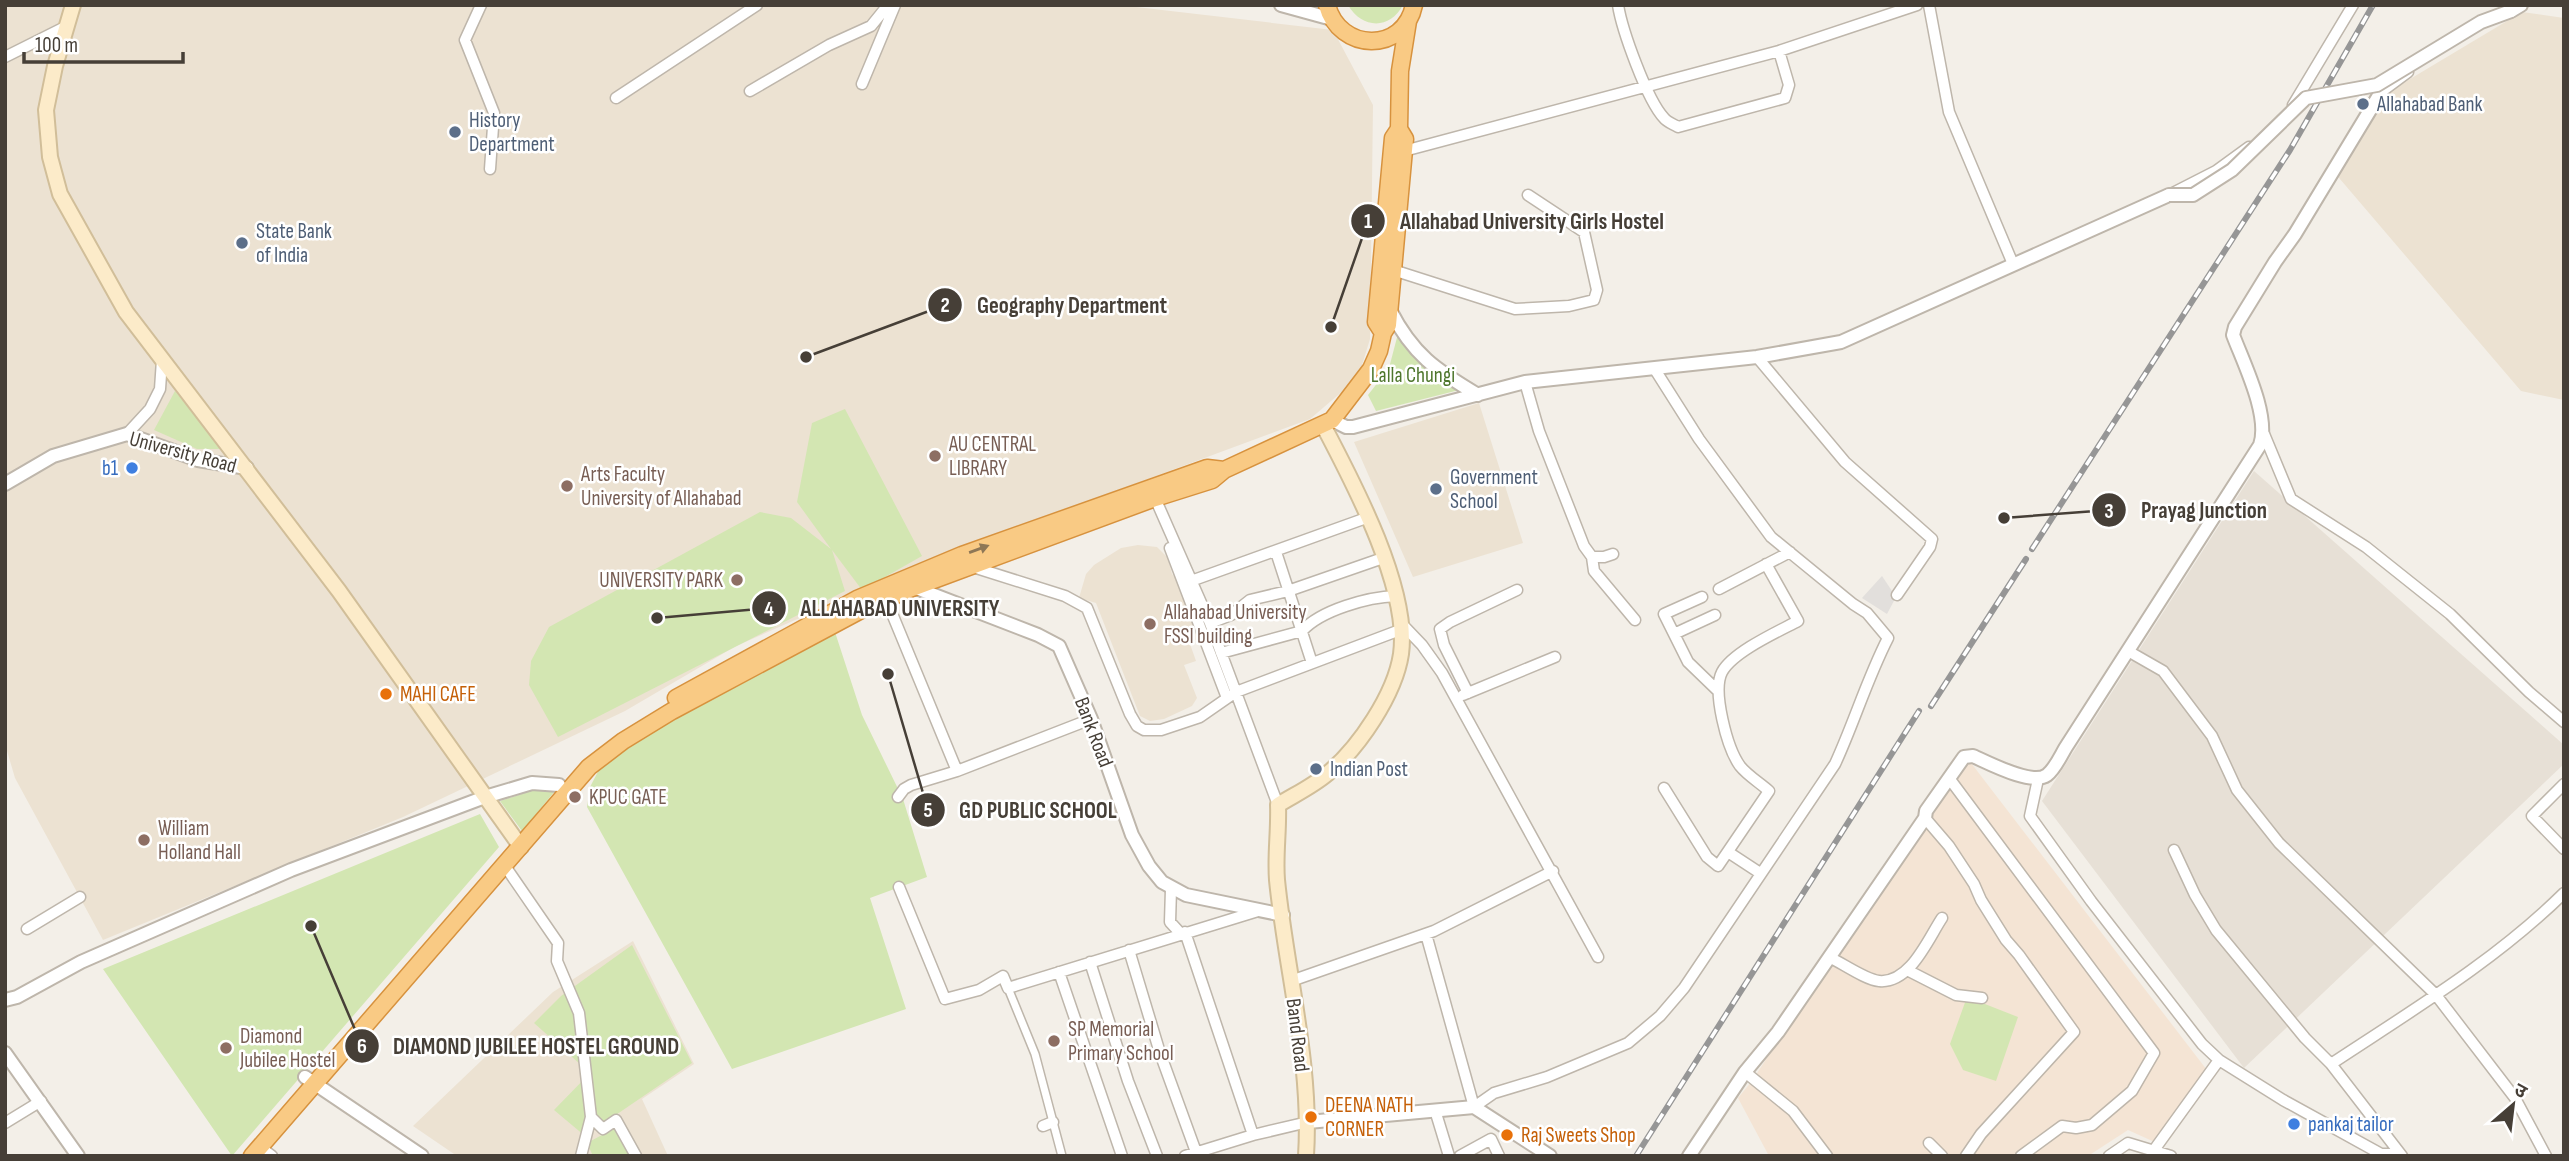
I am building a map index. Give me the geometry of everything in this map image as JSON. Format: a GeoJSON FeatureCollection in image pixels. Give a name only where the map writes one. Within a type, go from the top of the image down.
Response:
{"type":"FeatureCollection","features":[{"type":"Feature","properties":{"kind":"highway"},"geometry":{"type":"LineString","coordinates":[[1329,12],[1342,31],[1354,39],[1370,42],[1391,36],[1411,13]]}},
{"type":"Feature","properties":{"kind":"highway"},"geometry":{"type":"LineString","coordinates":[[240,1156],[505,866],[559,785],[586,756],[625,727],[857,599],[971,566],[1155,498],[1212,480],[1224,470],[1327,423],[1371,369],[1388,325],[1405,139],[1399,129],[1400,71],[1411,13]]}},
{"type":"Feature","properties":{"kind":"highway"},"geometry":{"type":"LineString","coordinates":[[1383,333],[1376,322],[1393,138],[1399,129]]}},
{"type":"Feature","properties":{"kind":"highway"},"geometry":{"type":"LineString","coordinates":[[261,1153],[309,1080],[518,843],[589,767],[607,752],[672,711],[886,599],[961,555],[1207,468],[1224,470]]}},
{"type":"Feature","properties":{"kind":"main road"},"geometry":{"type":"LineString","coordinates":[[73,5],[46,110],[50,157],[60,194],[126,312],[339,592],[518,843]]}},
{"type":"Feature","properties":{"kind":"main road"},"geometry":{"type":"LineString","coordinates":[[1278,806],[1327,774],[1368,729],[1391,688],[1401,652],[1396,596],[1364,502],[1327,423]]}},
{"type":"Feature","properties":{"kind":"main road","name":"Band Road"},"geometry":{"type":"LineString","coordinates":[[1278,806],[1275,845],[1277,882],[1308,1122],[1306,1156]]}},
{"type":"Feature","properties":{"kind":"street"},"geometry":{"type":"LineString","coordinates":[[481,5],[466,40],[494,113],[490,169]]}},
{"type":"Feature","properties":{"kind":"street"},"geometry":{"type":"LineString","coordinates":[[616,98],[757,5]]}},
{"type":"Feature","properties":{"kind":"street"},"geometry":{"type":"LineString","coordinates":[[750,91],[828,45],[871,26],[888,5]]}},
{"type":"Feature","properties":{"kind":"street"},"geometry":{"type":"LineString","coordinates":[[862,84],[895,5]]}},
{"type":"Feature","properties":{"kind":"street"},"geometry":{"type":"LineString","coordinates":[[1282,5],[1329,12]]}},
{"type":"Feature","properties":{"kind":"street"},"geometry":{"type":"LineString","coordinates":[[1618,5],[1620,22],[1646,86],[1663,117],[1678,127],[1785,98],[1789,85],[1779,51]]}},
{"type":"Feature","properties":{"kind":"street"},"geometry":{"type":"LineString","coordinates":[[1404,151],[1779,51],[1917,5]]}},
{"type":"Feature","properties":{"kind":"street"},"geometry":{"type":"LineString","coordinates":[[1929,5],[1949,113],[2014,264]]}},
{"type":"Feature","properties":{"kind":"street"},"geometry":{"type":"LineString","coordinates":[[1327,423],[1353,427],[1525,382],[1757,357],[1841,341],[2169,195],[2216,171],[2260,139],[2297,102],[2353,5]]}},
{"type":"Feature","properties":{"kind":"street"},"geometry":{"type":"LineString","coordinates":[[2169,195],[2193,195],[2232,170],[2306,98],[2376,85],[2481,22],[2516,8]]}},
{"type":"Feature","properties":{"kind":"street"},"geometry":{"type":"LineString","coordinates":[[2516,8],[2419,64],[2381,92],[2235,327],[2233,335],[2254,393],[2264,434],[2291,499],[2366,547],[2450,614],[2529,692],[2564,722]]}},
{"type":"Feature","properties":{"kind":"street"},"geometry":{"type":"LineString","coordinates":[[5,57],[67,26]]}},
{"type":"Feature","properties":{"kind":"street"},"geometry":{"type":"LineString","coordinates":[[1393,270],[1515,309],[1569,306],[1594,300],[1597,290],[1584,232],[1528,195]]}},
{"type":"Feature","properties":{"kind":"street"},"geometry":{"type":"LineString","coordinates":[[1389,308],[1402,334],[1414,349],[1448,378],[1478,395]]}},
{"type":"Feature","properties":{"kind":"street"},"geometry":{"type":"LineString","coordinates":[[1757,357],[1845,462],[1932,539],[1930,547],[1898,595]]}},
{"type":"Feature","properties":{"kind":"street"},"geometry":{"type":"LineString","coordinates":[[127,433],[150,409],[160,389],[162,360]]}},
{"type":"Feature","properties":{"kind":"street"},"geometry":{"type":"LineString","coordinates":[[1129,950],[1190,1154],[1308,1122],[1474,1107],[1494,1093],[1547,1077],[1628,1043],[1660,1016],[1684,988],[1835,764],[1888,638],[1867,613],[1771,537],[1699,439],[1654,368]]}},
{"type":"Feature","properties":{"kind":"street"},"geometry":{"type":"LineString","coordinates":[[1525,382],[1539,431],[1571,517],[1584,547],[1592,556],[1594,571],[1635,620]]}},
{"type":"Feature","properties":{"kind":"street","name":"University Road"},"geometry":{"type":"LineString","coordinates":[[5,484],[53,456],[127,433],[198,460],[247,468]]}},
{"type":"Feature","properties":{"kind":"street"},"geometry":{"type":"LineString","coordinates":[[1689,1156],[1745,1072],[1778,1032],[1964,757],[1973,757],[2026,777],[2038,779],[2048,774],[2238,481],[2264,434]]}},
{"type":"Feature","properties":{"kind":"street"},"geometry":{"type":"LineString","coordinates":[[1155,498],[1210,623],[1221,653],[1231,695]]}},
{"type":"Feature","properties":{"kind":"street"},"geometry":{"type":"LineString","coordinates":[[1191,582],[1369,517]]}},
{"type":"Feature","properties":{"kind":"street"},"geometry":{"type":"LineString","coordinates":[[1163,530],[1278,806]]}},
{"type":"Feature","properties":{"kind":"street"},"geometry":{"type":"LineString","coordinates":[[1276,552],[1312,663]]}},
{"type":"Feature","properties":{"kind":"street"},"geometry":{"type":"LineString","coordinates":[[1719,589],[1790,552]]}},
{"type":"Feature","properties":{"kind":"street"},"geometry":{"type":"LineString","coordinates":[[1592,556],[1604,557],[1613,554]]}},
{"type":"Feature","properties":{"kind":"street"},"geometry":{"type":"LineString","coordinates":[[1210,623],[1231,615],[1250,600],[1288,591],[1383,558]]}},
{"type":"Feature","properties":{"kind":"street"},"geometry":{"type":"LineString","coordinates":[[1664,788],[1707,857],[1718,866],[1769,790],[1741,767],[1732,750],[1717,690],[1722,671],[1746,649],[1798,621],[1766,564]]}},
{"type":"Feature","properties":{"kind":"street"},"geometry":{"type":"LineString","coordinates":[[971,566],[1065,596],[1087,608],[1130,714],[1144,730],[1161,730],[1200,717],[1231,695],[1400,626],[1422,645],[1456,697],[1598,957]]}},
{"type":"Feature","properties":{"kind":"street","name":"Bank Road"},"geometry":{"type":"LineString","coordinates":[[910,583],[1059,646],[1091,719],[1132,835],[1149,866],[1171,888],[1186,895],[1283,915]]}},
{"type":"Feature","properties":{"kind":"street"},"geometry":{"type":"LineString","coordinates":[[1468,693],[1444,645],[1440,629],[1517,590]]}},
{"type":"Feature","properties":{"kind":"street"},"geometry":{"type":"LineString","coordinates":[[1221,653],[1302,631],[1310,622],[1352,604],[1377,597],[1396,596]]}},
{"type":"Feature","properties":{"kind":"street"},"geometry":{"type":"LineString","coordinates":[[1702,597],[1664,614],[1688,662],[1717,690]]}},
{"type":"Feature","properties":{"kind":"street"},"geometry":{"type":"LineString","coordinates":[[886,599],[957,771]]}},
{"type":"Feature","properties":{"kind":"street"},"geometry":{"type":"LineString","coordinates":[[1674,634],[1715,615]]}},
{"type":"Feature","properties":{"kind":"street"},"geometry":{"type":"LineString","coordinates":[[2129,651],[2163,671],[2212,736],[2237,790],[2279,843],[2435,995],[2515,1098],[2546,1156]]}},
{"type":"Feature","properties":{"kind":"street"},"geometry":{"type":"LineString","coordinates":[[1456,697],[1555,657]]}},
{"type":"Feature","properties":{"kind":"street"},"geometry":{"type":"LineString","coordinates":[[898,797],[911,785],[957,771],[1091,719]]}},
{"type":"Feature","properties":{"kind":"street"},"geometry":{"type":"LineString","coordinates":[[1949,779],[2154,1053],[2132,1091],[2092,1125],[2076,1128],[2062,1126],[2021,1156]]}},
{"type":"Feature","properties":{"kind":"street"},"geometry":{"type":"LineString","coordinates":[[2038,779],[2030,816],[2091,901],[2202,1044],[2218,1060],[2283,1100],[2381,1154],[2401,1155]]}},
{"type":"Feature","properties":{"kind":"street"},"geometry":{"type":"LineString","coordinates":[[5,1000],[17,997],[92,956],[291,870],[485,797],[532,783],[559,785]]}},
{"type":"Feature","properties":{"kind":"street"},"geometry":{"type":"LineString","coordinates":[[2564,784],[2532,816],[2564,849]]}},
{"type":"Feature","properties":{"kind":"street"},"geometry":{"type":"LineString","coordinates":[[1925,818],[1949,846],[2006,940],[2019,954],[2074,1032],[1981,1134],[1966,1156]]}},
{"type":"Feature","properties":{"kind":"street"},"geometry":{"type":"LineString","coordinates":[[2174,850],[2195,895],[2216,930],[2305,1038],[2331,1064],[2401,1155]]}},
{"type":"Feature","properties":{"kind":"street"},"geometry":{"type":"LineString","coordinates":[[1728,852],[1760,873]]}},
{"type":"Feature","properties":{"kind":"street"},"geometry":{"type":"LineString","coordinates":[[505,866],[558,943],[557,961],[579,1013],[591,1117],[581,1156]]}},
{"type":"Feature","properties":{"kind":"street"},"geometry":{"type":"LineString","coordinates":[[1291,981],[1426,933],[1553,871]]}},
{"type":"Feature","properties":{"kind":"street"},"geometry":{"type":"LineString","coordinates":[[899,887],[945,999],[979,990],[1003,976],[1035,1054],[1048,1124],[1062,1156]]}},
{"type":"Feature","properties":{"kind":"street"},"geometry":{"type":"LineString","coordinates":[[1171,888],[1170,922],[1183,933],[1253,1135]]}},
{"type":"Feature","properties":{"kind":"street"},"geometry":{"type":"LineString","coordinates":[[2331,1064],[2476,968],[2539,918],[2564,893]]}},
{"type":"Feature","properties":{"kind":"street"},"geometry":{"type":"LineString","coordinates":[[27,929],[80,897]]}},
{"type":"Feature","properties":{"kind":"street"},"geometry":{"type":"LineString","coordinates":[[1008,988],[1258,911]]}},
{"type":"Feature","properties":{"kind":"street"},"geometry":{"type":"LineString","coordinates":[[1829,957],[1877,981],[1891,980],[1907,971],[1942,918]]}},
{"type":"Feature","properties":{"kind":"street"},"geometry":{"type":"LineString","coordinates":[[1426,933],[1474,1107],[1550,1156]]}},
{"type":"Feature","properties":{"kind":"street"},"geometry":{"type":"LineString","coordinates":[[1090,962],[1128,1081],[1157,1156]]}},
{"type":"Feature","properties":{"kind":"street"},"geometry":{"type":"LineString","coordinates":[[1907,971],[1956,995],[1982,998]]}},
{"type":"Feature","properties":{"kind":"street"},"geometry":{"type":"LineString","coordinates":[[1059,972],[1122,1156]]}},
{"type":"Feature","properties":{"kind":"street"},"geometry":{"type":"LineString","coordinates":[[5,1053],[78,1156]]}},
{"type":"Feature","properties":{"kind":"street"},"geometry":{"type":"LineString","coordinates":[[2154,1150],[2218,1060]]}},
{"type":"Feature","properties":{"kind":"street"},"geometry":{"type":"LineString","coordinates":[[1745,1072],[1793,1111],[1827,1156]]}},
{"type":"Feature","properties":{"kind":"street"},"geometry":{"type":"LineString","coordinates":[[309,1080],[422,1156]]}},
{"type":"Feature","properties":{"kind":"street"},"geometry":{"type":"LineString","coordinates":[[5,1123],[41,1101]]}},
{"type":"Feature","properties":{"kind":"street"},"geometry":{"type":"LineString","coordinates":[[1435,1110],[1449,1156]]}},
{"type":"Feature","properties":{"kind":"street"},"geometry":{"type":"LineString","coordinates":[[591,1117],[603,1129],[616,1120],[636,1156]]}},
{"type":"Feature","properties":{"kind":"street"},"geometry":{"type":"LineString","coordinates":[[1461,1156],[1491,1139],[1499,1156]]}},
{"type":"Feature","properties":{"kind":"street"},"geometry":{"type":"LineString","coordinates":[[1929,1143],[1942,1156]]}},
{"type":"Feature","properties":{"kind":"street"},"geometry":{"type":"LineString","coordinates":[[2109,1156],[2129,1143],[2171,1156]]}},
{"type":"Feature","properties":{"kind":"shaded area","name":"Arts Faculty University of Allahabad"},"geometry":{"type":"Polygon","coordinates":[[[5,5],[1119,5],[1333,30],[1373,105],[1370,339],[1358,378],[1310,419],[948,553],[736,646],[625,711],[403,817],[103,940],[15,778],[5,744],[5,5]]]}},
{"type":"Feature","properties":{"kind":"shaded area"},"geometry":{"type":"Polygon","coordinates":[[[2522,12],[2564,18],[2564,400],[2521,391],[2328,165],[2370,103],[2522,12]]]}},
{"type":"Feature","properties":{"kind":"shaded area"},"geometry":{"type":"Polygon","coordinates":[[[1479,403],[1523,543],[1413,577],[1354,442],[1479,403]]]}},
{"type":"Feature","properties":{"kind":"shaded area"},"geometry":{"type":"Polygon","coordinates":[[[2254,471],[2564,745],[2564,764],[2244,1068],[2042,801],[2254,471]]]}},
{"type":"Feature","properties":{"kind":"shaded area","name":"Allahabad University FSSI building"},"geometry":{"type":"Polygon","coordinates":[[[1138,545],[1157,547],[1168,558],[1172,574],[1181,584],[1189,612],[1201,636],[1190,644],[1196,661],[1184,665],[1197,698],[1192,706],[1164,719],[1150,721],[1140,716],[1096,603],[1079,598],[1086,574],[1094,565],[1121,548],[1138,545]]]}},
{"type":"Feature","properties":{"kind":"shaded area"},"geometry":{"type":"Polygon","coordinates":[[[1882,576],[1896,597],[1887,614],[1862,598],[1882,576]]]}},
{"type":"Feature","properties":{"kind":"shaded area"},"geometry":{"type":"Polygon","coordinates":[[[1968,759],[2210,1074],[2159,1144],[2128,1130],[2088,1156],[1769,1156],[1738,1098],[1752,1081],[1954,769],[1968,759]]]}},
{"type":"Feature","properties":{"kind":"shaded area"},"geometry":{"type":"Polygon","coordinates":[[[633,941],[694,1064],[642,1099],[668,1156],[457,1156],[413,1126],[553,992],[633,941]]]}},
{"type":"Feature","properties":{"kind":"green space"},"geometry":{"type":"Polygon","coordinates":[[[1348,5],[1403,5],[1391,19],[1376,23],[1361,19],[1348,5]]]}},
{"type":"Feature","properties":{"kind":"green space","name":"Lalla Chungi"},"geometry":{"type":"Polygon","coordinates":[[[1400,326],[1422,349],[1471,387],[1376,411],[1368,395],[1389,368],[1400,326]]]}},
{"type":"Feature","properties":{"kind":"green space"},"geometry":{"type":"Polygon","coordinates":[[[175,391],[222,449],[197,449],[154,430],[175,391]]]}},
{"type":"Feature","properties":{"kind":"green space"},"geometry":{"type":"Polygon","coordinates":[[[845,409],[922,556],[862,590],[832,550],[845,591],[558,737],[529,685],[531,661],[549,627],[760,512],[791,518],[831,549],[797,502],[812,423],[845,409]]]}},
{"type":"Feature","properties":{"kind":"green space"},"geometry":{"type":"Polygon","coordinates":[[[834,629],[862,715],[903,799],[927,877],[870,898],[906,1009],[732,1069],[587,807],[590,787],[604,760],[690,702],[834,629]]]}},
{"type":"Feature","properties":{"kind":"green space"},"geometry":{"type":"Polygon","coordinates":[[[564,780],[522,831],[500,801],[564,780]]]}},
{"type":"Feature","properties":{"kind":"green space"},"geometry":{"type":"Polygon","coordinates":[[[480,814],[499,847],[232,1156],[103,969],[480,814]]]}},
{"type":"Feature","properties":{"kind":"green space"},"geometry":{"type":"Polygon","coordinates":[[[632,945],[692,1063],[585,1136],[554,1110],[590,1073],[534,1023],[561,996],[632,945]]]}},
{"type":"Feature","properties":{"kind":"green space"},"geometry":{"type":"Polygon","coordinates":[[[1967,997],[2018,1017],[1996,1081],[1963,1070],[1950,1044],[1967,997]]]}},
{"type":"Feature","properties":{"kind":"green space"},"geometry":{"type":"Polygon","coordinates":[[[617,1127],[631,1156],[593,1156],[587,1143],[617,1127]]]}},
{"type":"Feature","properties":{"kind":"railway"},"geometry":{"type":"LineString","coordinates":[[2032,549],[2290,150],[2373,5]]}},
{"type":"Feature","properties":{"kind":"railway"},"geometry":{"type":"LineString","coordinates":[[1931,706],[2026,559]]}},
{"type":"Feature","properties":{"kind":"railway"},"geometry":{"type":"LineString","coordinates":[[1636,1156],[1919,711]]}},
{"type":"Feature","properties":{"kind":"place","name":"Allahabad Bank"},"geometry":{"type":"Point","coordinates":[2363,104]}},
{"type":"Feature","properties":{"kind":"place","name":"History Department"},"geometry":{"type":"Point","coordinates":[455,132]}},
{"type":"Feature","properties":{"kind":"place","name":"State Bank of India"},"geometry":{"type":"Point","coordinates":[242,243]}},
{"type":"Feature","properties":{"kind":"place","name":"Allahabad University Girls Hostel"},"geometry":{"type":"Point","coordinates":[1331,327]}},
{"type":"Feature","properties":{"kind":"place","name":"Geography Department"},"geometry":{"type":"Point","coordinates":[806,357]}},
{"type":"Feature","properties":{"kind":"place","name":"AU CENTRAL LIBRARY"},"geometry":{"type":"Point","coordinates":[935,456]}},
{"type":"Feature","properties":{"kind":"place","name":"b1"},"geometry":{"type":"Point","coordinates":[132,468]}},
{"type":"Feature","properties":{"kind":"place","name":"Arts Faculty University of Allahabad"},"geometry":{"type":"Point","coordinates":[567,486]}},
{"type":"Feature","properties":{"kind":"place","name":"Government School"},"geometry":{"type":"Point","coordinates":[1436,489]}},
{"type":"Feature","properties":{"kind":"place","name":"Prayag Junction"},"geometry":{"type":"Point","coordinates":[2004,518]}},
{"type":"Feature","properties":{"kind":"place","name":"UNIVERSITY PARK"},"geometry":{"type":"Point","coordinates":[737,580]}},
{"type":"Feature","properties":{"kind":"place","name":"ALLAHABAD UNIVERSITY"},"geometry":{"type":"Point","coordinates":[657,618]}},
{"type":"Feature","properties":{"kind":"place","name":"Allahabad University FSSI building"},"geometry":{"type":"Point","coordinates":[1150,624]}},
{"type":"Feature","properties":{"kind":"place","name":"GD PUBLIC SCHOOL"},"geometry":{"type":"Point","coordinates":[888,674]}},
{"type":"Feature","properties":{"kind":"place","name":"MAHI CAFE"},"geometry":{"type":"Point","coordinates":[386,694]}},
{"type":"Feature","properties":{"kind":"place","name":"Indian Post"},"geometry":{"type":"Point","coordinates":[1316,769]}},
{"type":"Feature","properties":{"kind":"place","name":"KPUC GATE"},"geometry":{"type":"Point","coordinates":[575,797]}},
{"type":"Feature","properties":{"kind":"place","name":"William Holland Hall"},"geometry":{"type":"Point","coordinates":[144,840]}},
{"type":"Feature","properties":{"kind":"place","name":"DIAMOND JUBILEE HOSTEL GROUND"},"geometry":{"type":"Point","coordinates":[311,926]}},
{"type":"Feature","properties":{"kind":"place","name":"SP Memorial Primary School"},"geometry":{"type":"Point","coordinates":[1054,1041]}},
{"type":"Feature","properties":{"kind":"place","name":"Diamond Jubilee Hostel"},"geometry":{"type":"Point","coordinates":[226,1048]}},
{"type":"Feature","properties":{"kind":"place","name":"DEENA NATH CORNER"},"geometry":{"type":"Point","coordinates":[1311,1117]}},
{"type":"Feature","properties":{"kind":"place","name":"pankaj tailor"},"geometry":{"type":"Point","coordinates":[2294,1124]}},
{"type":"Feature","properties":{"kind":"place","name":"Raj Sweets Shop"},"geometry":{"type":"Point","coordinates":[1507,1135]}}]}
